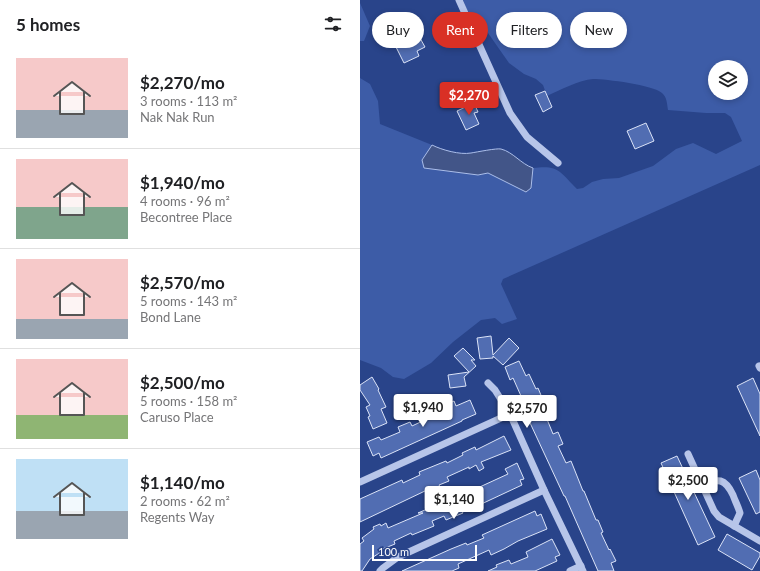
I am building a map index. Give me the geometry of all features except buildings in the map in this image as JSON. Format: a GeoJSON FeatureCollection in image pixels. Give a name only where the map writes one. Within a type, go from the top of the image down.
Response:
{"type":"FeatureCollection","features":[{"type":"Feature","properties":{"kind":"street"},"geometry":{"type":"LineString","coordinates":[[459,0],[510,113],[527,137],[558,163]]}},
{"type":"Feature","properties":{"kind":"street"},"geometry":{"type":"LineString","coordinates":[[488,383],[495,390],[510,414],[544,490],[582,568],[570,571]]}},
{"type":"Feature","properties":{"kind":"street"},"geometry":{"type":"LineString","coordinates":[[360,482],[510,414]]}},
{"type":"Feature","properties":{"kind":"street"},"geometry":{"type":"LineString","coordinates":[[688,454],[714,510],[719,517],[760,541]]}},
{"type":"Feature","properties":{"kind":"street"},"geometry":{"type":"LineString","coordinates":[[702,485],[719,480],[725,482],[729,487],[740,513],[734,526]]}},
{"type":"Feature","properties":{"kind":"street"},"geometry":{"type":"LineString","coordinates":[[380,571],[398,556],[544,490]]}},
{"type":"Feature","properties":{"kind":"shaded area"},"geometry":{"type":"Polygon","coordinates":[[[463,0],[760,0],[760,165],[503,279],[501,284],[517,319],[502,324],[495,318],[481,320],[453,342],[431,363],[404,379],[393,377],[381,368],[360,360],[360,78],[370,84],[378,101],[380,124],[432,145],[422,160],[435,169],[478,175],[488,173],[526,192],[531,188],[533,168],[548,167],[554,169],[562,174],[577,189],[583,188],[592,182],[603,179],[619,178],[653,166],[676,149],[693,143],[716,154],[742,141],[731,117],[725,113],[668,110],[664,95],[649,87],[618,81],[593,79],[576,83],[547,96],[543,85],[536,79],[524,74],[509,63],[498,48],[562,48],[562,12],[496,12],[496,44],[488,33],[488,12],[469,12],[463,0]]]}},
{"type":"Feature","properties":{"kind":"shaded area"},"geometry":{"type":"Polygon","coordinates":[[[360,3],[370,26],[364,41],[360,41],[360,3]]]}},
{"type":"Feature","properties":{"kind":"shaded area"},"geometry":{"type":"Polygon","coordinates":[[[432,145],[456,153],[471,153],[501,149],[533,168],[531,188],[526,192],[488,173],[478,175],[424,168],[422,160],[432,145]]]}}]}
